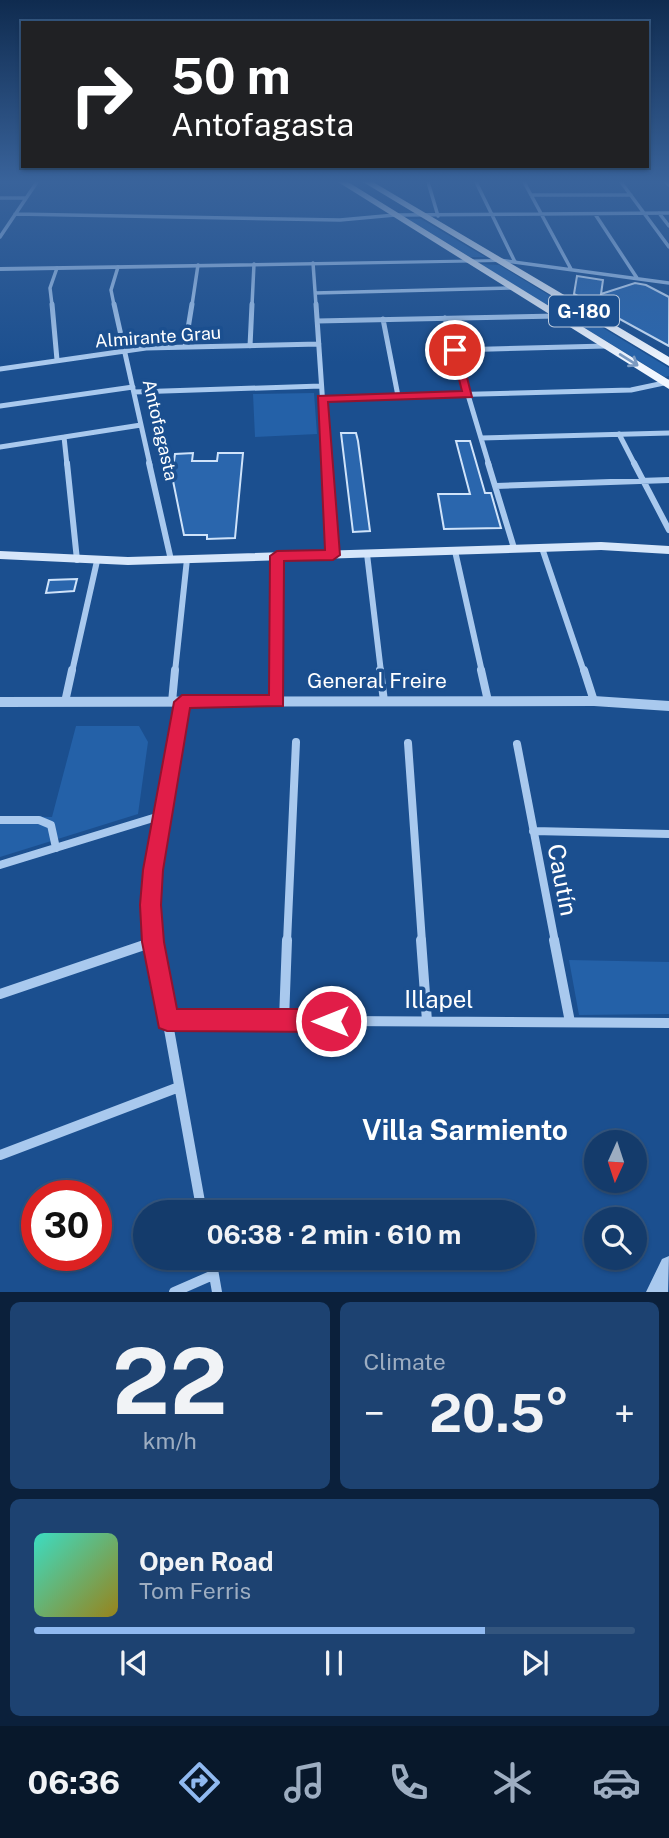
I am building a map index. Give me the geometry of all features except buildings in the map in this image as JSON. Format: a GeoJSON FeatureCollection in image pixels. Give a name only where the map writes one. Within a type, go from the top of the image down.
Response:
{"type":"FeatureCollection","features":[{"type":"Feature","properties":{"kind":"main road","name":"G-180"},"geometry":{"type":"LineString","coordinates":[[439,242],[668,383]]}},
{"type":"Feature","properties":{"kind":"main road","name":"G-180"},"geometry":{"type":"LineString","coordinates":[[469,242],[669,362]]}},
{"type":"Feature","properties":{"kind":"main road"},"geometry":{"type":"LineString","coordinates":[[0,555],[97,561],[514,548],[619,546],[669,550]]}},
{"type":"Feature","properties":{"kind":"street"},"geometry":{"type":"LineString","coordinates":[[505,242],[515,262]]}},
{"type":"Feature","properties":{"kind":"street"},"geometry":{"type":"LineString","coordinates":[[557,242],[571,269]]}},
{"type":"Feature","properties":{"kind":"street"},"geometry":{"type":"LineString","coordinates":[[614,242],[637,278]]}},
{"type":"Feature","properties":{"kind":"street"},"geometry":{"type":"LineString","coordinates":[[0,269],[499,260],[669,283]]}},
{"type":"Feature","properties":{"kind":"street"},"geometry":{"type":"LineString","coordinates":[[313,263],[333,555]]}},
{"type":"Feature","properties":{"kind":"street"},"geometry":{"type":"LineString","coordinates":[[250,346],[254,264]]}},
{"type":"Feature","properties":{"kind":"street"},"geometry":{"type":"LineString","coordinates":[[185,347],[198,265]]}},
{"type":"Feature","properties":{"kind":"street","name":"Antofagasta"},"geometry":{"type":"LineString","coordinates":[[118,267],[111,289],[171,560]]}},
{"type":"Feature","properties":{"kind":"street"},"geometry":{"type":"LineString","coordinates":[[57,268],[50,288],[57,360]]}},
{"type":"Feature","properties":{"kind":"street"},"geometry":{"type":"LineString","coordinates":[[315,293],[512,288]]}},
{"type":"Feature","properties":{"kind":"street"},"geometry":{"type":"LineString","coordinates":[[317,321],[557,316]]}},
{"type":"Feature","properties":{"kind":"street"},"geometry":{"type":"LineString","coordinates":[[445,318],[514,548]]}},
{"type":"Feature","properties":{"kind":"street"},"geometry":{"type":"LineString","coordinates":[[383,319],[398,396]]}},
{"type":"Feature","properties":{"kind":"street","name":"Almirante Grau"},"geometry":{"type":"LineString","coordinates":[[0,369],[124,351],[318,344]]}},
{"type":"Feature","properties":{"kind":"street"},"geometry":{"type":"LineString","coordinates":[[455,350],[606,346]]}},
{"type":"Feature","properties":{"kind":"street"},"geometry":{"type":"LineString","coordinates":[[322,398],[631,390],[668,383]]}},
{"type":"Feature","properties":{"kind":"street"},"geometry":{"type":"LineString","coordinates":[[0,406],[133,390],[321,386]]}},
{"type":"Feature","properties":{"kind":"street"},"geometry":{"type":"LineString","coordinates":[[0,447],[141,425]]}},
{"type":"Feature","properties":{"kind":"street"},"geometry":{"type":"LineString","coordinates":[[481,438],[669,433]]}},
{"type":"Feature","properties":{"kind":"street"},"geometry":{"type":"LineString","coordinates":[[619,434],[669,530]]}},
{"type":"Feature","properties":{"kind":"street"},"geometry":{"type":"LineString","coordinates":[[64,436],[77,560]]}},
{"type":"Feature","properties":{"kind":"street"},"geometry":{"type":"LineString","coordinates":[[496,486],[669,480]]}},
{"type":"Feature","properties":{"kind":"street"},"geometry":{"type":"LineString","coordinates":[[541,548],[594,701]]}},
{"type":"Feature","properties":{"kind":"street"},"geometry":{"type":"LineString","coordinates":[[455,551],[488,701]]}},
{"type":"Feature","properties":{"kind":"street"},"geometry":{"type":"LineString","coordinates":[[367,554],[384,701]]}},
{"type":"Feature","properties":{"kind":"street"},"geometry":{"type":"LineString","coordinates":[[277,556],[277,702]]}},
{"type":"Feature","properties":{"kind":"street"},"geometry":{"type":"LineString","coordinates":[[187,559],[177,702],[163,815],[153,870],[151,905],[153,942],[200,1200]]}},
{"type":"Feature","properties":{"kind":"street"},"geometry":{"type":"LineString","coordinates":[[65,702],[97,561]]}},
{"type":"Feature","properties":{"kind":"street","name":"General Freire"},"geometry":{"type":"LineString","coordinates":[[0,702],[594,701],[669,706]]}},
{"type":"Feature","properties":{"kind":"street"},"geometry":{"type":"LineString","coordinates":[[284,1020],[296,742]]}},
{"type":"Feature","properties":{"kind":"street"},"geometry":{"type":"LineString","coordinates":[[408,743],[427,1021]]}},
{"type":"Feature","properties":{"kind":"street","name":"Cautín"},"geometry":{"type":"LineString","coordinates":[[517,744],[569,1022]]}},
{"type":"Feature","properties":{"kind":"street"},"geometry":{"type":"LineString","coordinates":[[0,865],[163,815]]}},
{"type":"Feature","properties":{"kind":"street"},"geometry":{"type":"LineString","coordinates":[[0,820],[48,823],[56,848]]}},
{"type":"Feature","properties":{"kind":"street"},"geometry":{"type":"LineString","coordinates":[[533,831],[669,834]]}},
{"type":"Feature","properties":{"kind":"street"},"geometry":{"type":"LineString","coordinates":[[0,993],[153,942]]}},
{"type":"Feature","properties":{"kind":"street","name":"Illapel"},"geometry":{"type":"LineString","coordinates":[[167,1020],[669,1023]]}},
{"type":"Feature","properties":{"kind":"street"},"geometry":{"type":"LineString","coordinates":[[0,1155],[179,1087]]}},
{"type":"Feature","properties":{"kind":"street"},"geometry":{"type":"LineString","coordinates":[[657,1292],[669,1266]]}},
{"type":"Feature","properties":{"kind":"street"},"geometry":{"type":"LineString","coordinates":[[213,1270],[217,1292]]}},
{"type":"Feature","properties":{"kind":"street"},"geometry":{"type":"LineString","coordinates":[[174,1292],[214,1275]]}},
{"type":"Feature","properties":{"kind":"shaded area"},"geometry":{"type":"Polygon","coordinates":[[[446,242],[460,242],[485,257],[470,257],[446,242]]]}},
{"type":"Feature","properties":{"kind":"shaded area"},"geometry":{"type":"Polygon","coordinates":[[[480,264],[499,265],[669,368],[669,376],[665,377],[480,264]]]}},
{"type":"Feature","properties":{"kind":"shaded area"},"geometry":{"type":"Polygon","coordinates":[[[314,393],[317,434],[255,437],[253,394],[314,393]]]}},
{"type":"Feature","properties":{"kind":"shaded area"},"geometry":{"type":"Polygon","coordinates":[[[76,726],[139,726],[148,742],[138,814],[0,857],[0,816],[52,817],[76,726]]]}},
{"type":"Feature","properties":{"kind":"shaded area"},"geometry":{"type":"Polygon","coordinates":[[[569,960],[669,962],[669,1014],[579,1015],[569,960]]]}},
{"type":"Feature","properties":{"kind":"district","name":"Villa Sarmiento"},"geometry":{"type":"Point","coordinates":[465,1130]}},
{"type":"Feature","properties":{"kind":"route"},"geometry":{"type":"LineString","coordinates":[[331,1021],[167,1020],[153,942],[151,905],[153,870],[182,702],[277,702],[277,556],[333,555],[322,398],[468,395],[455,350]]}}]}
